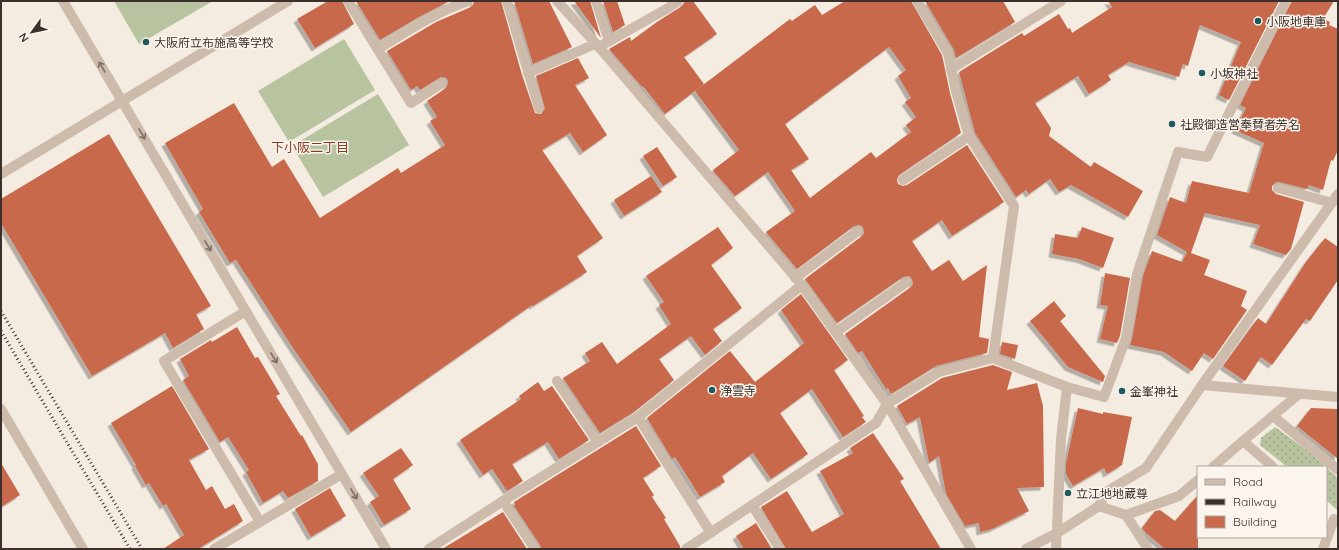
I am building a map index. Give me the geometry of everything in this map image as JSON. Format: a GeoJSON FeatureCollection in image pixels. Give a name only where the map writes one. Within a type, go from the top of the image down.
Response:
{"type":"FeatureCollection","features":[{"type":"Feature","properties":{"kind":"street"},"geometry":{"type":"LineString","coordinates":[[62,1],[386,549]]}},
{"type":"Feature","properties":{"kind":"street"},"geometry":{"type":"LineString","coordinates":[[1,174],[288,1]]}},
{"type":"Feature","properties":{"kind":"street"},"geometry":{"type":"LineString","coordinates":[[348,1],[411,103],[442,83]]}},
{"type":"Feature","properties":{"kind":"street"},"geometry":{"type":"LineString","coordinates":[[378,49],[448,8],[468,1]]}},
{"type":"Feature","properties":{"kind":"street"},"geometry":{"type":"LineString","coordinates":[[507,1],[539,108]]}},
{"type":"Feature","properties":{"kind":"street"},"geometry":{"type":"LineString","coordinates":[[557,1],[597,45],[799,281],[887,404],[971,549]]}},
{"type":"Feature","properties":{"kind":"street"},"geometry":{"type":"LineString","coordinates":[[596,1],[609,41]]}},
{"type":"Feature","properties":{"kind":"street"},"geometry":{"type":"LineString","coordinates":[[528,73],[609,41],[678,1]]}},
{"type":"Feature","properties":{"kind":"street"},"geometry":{"type":"LineString","coordinates":[[917,1],[948,52],[956,91],[969,136],[1014,206],[993,358]]}},
{"type":"Feature","properties":{"kind":"street"},"geometry":{"type":"LineString","coordinates":[[951,69],[1061,1]]}},
{"type":"Feature","properties":{"kind":"street"},"geometry":{"type":"LineString","coordinates":[[686,549],[876,423],[887,404],[939,372],[993,358],[1067,387],[1104,397],[1126,338],[1137,274],[1178,152],[1207,157],[1286,1]]}},
{"type":"Feature","properties":{"kind":"street"},"geometry":{"type":"LineString","coordinates":[[903,180],[969,136]]}},
{"type":"Feature","properties":{"kind":"street"},"geometry":{"type":"LineString","coordinates":[[1278,188],[1332,203]]}},
{"type":"Feature","properties":{"kind":"street"},"geometry":{"type":"LineString","coordinates":[[1026,549],[1057,533],[1099,506],[1106,492],[1146,468],[1202,385],[1338,194]]}},
{"type":"Feature","properties":{"kind":"street"},"geometry":{"type":"LineString","coordinates":[[430,549],[638,417],[858,231]]}},
{"type":"Feature","properties":{"kind":"street"},"geometry":{"type":"LineString","coordinates":[[836,332],[907,282]]}},
{"type":"Feature","properties":{"kind":"street"},"geometry":{"type":"LineString","coordinates":[[246,311],[164,361],[260,522]]}},
{"type":"Feature","properties":{"kind":"street"},"geometry":{"type":"LineString","coordinates":[[557,381],[598,442]]}},
{"type":"Feature","properties":{"kind":"street"},"geometry":{"type":"LineString","coordinates":[[1202,385],[1338,397]]}},
{"type":"Feature","properties":{"kind":"street"},"geometry":{"type":"LineString","coordinates":[[1056,549],[1061,439],[1067,387]]}},
{"type":"Feature","properties":{"kind":"street"},"geometry":{"type":"LineString","coordinates":[[1214,466],[1299,394]]}},
{"type":"Feature","properties":{"kind":"street"},"geometry":{"type":"LineString","coordinates":[[1,409],[83,549]]}},
{"type":"Feature","properties":{"kind":"street"},"geometry":{"type":"LineString","coordinates":[[1273,416],[1338,470]]}},
{"type":"Feature","properties":{"kind":"street"},"geometry":{"type":"LineString","coordinates":[[638,417],[711,533]]}},
{"type":"Feature","properties":{"kind":"street"},"geometry":{"type":"LineString","coordinates":[[1243,441],[1272,466]]}},
{"type":"Feature","properties":{"kind":"street"},"geometry":{"type":"LineString","coordinates":[[214,549],[342,474]]}},
{"type":"Feature","properties":{"kind":"street"},"geometry":{"type":"LineString","coordinates":[[1099,506],[1126,515],[1179,496],[1197,481]]}},
{"type":"Feature","properties":{"kind":"street"},"geometry":{"type":"LineString","coordinates":[[504,501],[535,549]]}},
{"type":"Feature","properties":{"kind":"street"},"geometry":{"type":"LineString","coordinates":[[752,505],[780,549]]}},
{"type":"Feature","properties":{"kind":"street"},"geometry":{"type":"LineString","coordinates":[[1126,515],[1148,549]]}},
{"type":"Feature","properties":{"kind":"street"},"geometry":{"type":"LineString","coordinates":[[1327,537],[1333,518]]}},
{"type":"Feature","properties":{"kind":"street"},"geometry":{"type":"LineString","coordinates":[[1323,549],[1327,538]]}},
{"type":"Feature","properties":{"kind":"green space"},"geometry":{"type":"Polygon","coordinates":[[[114,1],[213,1],[139,44],[114,1]]]}},
{"type":"Feature","properties":{"kind":"green space"},"geometry":{"type":"Polygon","coordinates":[[[344,39],[375,90],[289,142],[258,91],[344,39]]]}},
{"type":"Feature","properties":{"kind":"green space"},"geometry":{"type":"Polygon","coordinates":[[[378,94],[409,145],[323,197],[292,146],[378,94]]]}},
{"type":"Feature","properties":{"kind":"green space"},"geometry":{"type":"Polygon","coordinates":[[[1275,427],[1308,451],[1325,466],[1286,466],[1260,445],[1261,438],[1275,427]]]}},
{"type":"Feature","properties":{"kind":"green space"},"geometry":{"type":"Polygon","coordinates":[[[1327,468],[1338,478],[1337,510],[1327,501],[1327,468]]]}},
{"type":"Feature","properties":{"kind":"building"},"geometry":{"type":"Polygon","coordinates":[[[328,1],[342,1],[354,24],[315,48],[297,19],[328,1]]]}},
{"type":"Feature","properties":{"kind":"building"},"geometry":{"type":"Polygon","coordinates":[[[356,1],[450,1],[380,40],[356,1]]]}},
{"type":"Feature","properties":{"kind":"building"},"geometry":{"type":"Polygon","coordinates":[[[474,1],[501,1],[522,75],[535,113],[541,114],[545,109],[536,76],[578,58],[589,78],[575,85],[607,135],[583,152],[570,133],[542,150],[603,238],[577,256],[587,272],[533,306],[532,305],[351,432],[293,348],[236,260],[230,263],[199,212],[203,209],[165,143],[234,103],[272,167],[284,159],[320,218],[398,168],[401,173],[445,145],[430,121],[437,117],[427,101],[446,88],[448,80],[445,77],[441,77],[420,90],[417,86],[411,90],[387,51],[436,22],[471,7],[474,1]]]}},
{"type":"Feature","properties":{"kind":"building"},"geometry":{"type":"Polygon","coordinates":[[[514,1],[549,1],[572,47],[533,64],[514,1]]]}},
{"type":"Feature","properties":{"kind":"building"},"geometry":{"type":"Polygon","coordinates":[[[574,1],[590,1],[601,38],[574,1]]]}},
{"type":"Feature","properties":{"kind":"building"},"geometry":{"type":"Polygon","coordinates":[[[603,1],[617,1],[625,25],[613,32],[603,1]]]}},
{"type":"Feature","properties":{"kind":"building"},"geometry":{"type":"Polygon","coordinates":[[[685,1],[693,1],[717,34],[684,57],[704,84],[665,114],[643,86],[642,87],[609,49],[630,37],[631,41],[682,6],[685,1]]]}},
{"type":"Feature","properties":{"kind":"building"},"geometry":{"type":"Polygon","coordinates":[[[845,1],[911,1],[942,55],[950,93],[961,133],[899,175],[897,180],[898,184],[903,186],[907,185],[967,145],[1004,202],[952,236],[942,220],[912,241],[932,271],[949,260],[963,281],[987,265],[979,337],[989,339],[987,353],[936,366],[891,394],[888,388],[886,389],[862,351],[858,353],[845,334],[911,287],[913,284],[912,279],[909,276],[903,277],[837,323],[805,279],[862,236],[864,233],[863,227],[860,225],[854,226],[797,269],[766,232],[795,211],[768,172],[735,196],[714,172],[713,170],[739,150],[695,91],[790,19],[792,21],[815,5],[822,15],[845,1]],[[889,47],[785,124],[809,159],[791,170],[810,198],[871,152],[876,158],[911,132],[906,125],[916,117],[905,102],[911,98],[898,76],[906,70],[889,47]]]}},
{"type":"Feature","properties":{"kind":"building"},"geometry":{"type":"Polygon","coordinates":[[[925,1],[1003,1],[1015,22],[956,58],[954,50],[925,1]]]}},
{"type":"Feature","properties":{"kind":"building"},"geometry":{"type":"Polygon","coordinates":[[[1108,1],[1279,1],[1229,100],[1219,95],[1241,42],[1200,25],[1188,66],[1183,64],[1179,77],[1129,62],[1108,75],[1111,80],[1089,94],[1078,76],[1035,103],[1051,128],[1049,136],[1091,167],[1094,162],[1143,191],[1128,217],[1071,185],[1059,192],[1050,179],[1029,194],[1026,190],[1016,197],[975,133],[959,72],[1022,33],[1024,36],[1059,14],[1072,33],[1112,7],[1108,1]]]}},
{"type":"Feature","properties":{"kind":"building"},"geometry":{"type":"Polygon","coordinates":[[[1292,1],[1334,1],[1323,19],[1330,22],[1329,25],[1338,29],[1338,150],[1333,161],[1331,160],[1323,190],[1309,185],[1307,189],[1279,182],[1276,182],[1272,186],[1272,190],[1276,194],[1304,202],[1291,249],[1286,255],[1253,244],[1260,225],[1205,213],[1191,253],[1210,260],[1204,275],[1247,291],[1241,306],[1247,310],[1213,359],[1204,353],[1192,371],[1164,352],[1130,345],[1143,276],[1152,251],[1182,262],[1187,252],[1157,235],[1170,197],[1186,203],[1192,181],[1249,193],[1264,143],[1235,130],[1246,108],[1240,105],[1292,1]]]}},
{"type":"Feature","properties":{"kind":"building"},"geometry":{"type":"Polygon","coordinates":[[[109,134],[211,306],[196,314],[204,329],[173,348],[165,333],[92,376],[1,223],[1,199],[109,134]]]}},
{"type":"Feature","properties":{"kind":"building"},"geometry":{"type":"Polygon","coordinates":[[[657,147],[677,177],[663,186],[643,156],[657,147]]]}},
{"type":"Feature","properties":{"kind":"building"},"geometry":{"type":"Polygon","coordinates":[[[651,176],[662,192],[624,216],[614,200],[651,176]]]}},
{"type":"Feature","properties":{"kind":"building"},"geometry":{"type":"Polygon","coordinates":[[[718,227],[733,248],[711,265],[742,308],[713,329],[722,341],[705,355],[691,336],[659,359],[674,380],[634,412],[600,433],[563,378],[590,361],[585,353],[602,342],[617,364],[671,324],[659,305],[664,302],[646,276],[718,227]]]}},
{"type":"Feature","properties":{"kind":"building"},"geometry":{"type":"Polygon","coordinates":[[[1082,227],[1114,238],[1103,268],[1079,259],[1052,254],[1055,234],[1078,238],[1082,227]]]}},
{"type":"Feature","properties":{"kind":"building"},"geometry":{"type":"Polygon","coordinates":[[[1325,238],[1338,247],[1338,280],[1310,321],[1306,319],[1272,365],[1261,357],[1245,381],[1223,366],[1258,318],[1266,324],[1306,262],[1325,238]]]}},
{"type":"Feature","properties":{"kind":"building"},"geometry":{"type":"Polygon","coordinates":[[[1105,273],[1130,278],[1120,336],[1117,343],[1100,339],[1108,306],[1100,305],[1105,273]]]}},
{"type":"Feature","properties":{"kind":"building"},"geometry":{"type":"Polygon","coordinates":[[[801,294],[848,360],[834,370],[864,416],[862,417],[866,422],[843,437],[812,389],[780,413],[808,454],[771,479],[753,453],[722,476],[725,482],[700,497],[675,457],[672,459],[647,418],[730,351],[755,382],[777,365],[804,343],[781,310],[801,294]]]}},
{"type":"Feature","properties":{"kind":"building"},"geometry":{"type":"Polygon","coordinates":[[[1054,301],[1066,316],[1060,321],[1105,376],[1103,382],[1068,367],[1030,321],[1054,301]]]}},
{"type":"Feature","properties":{"kind":"building"},"geometry":{"type":"Polygon","coordinates":[[[237,327],[255,358],[258,357],[280,394],[276,396],[301,436],[302,435],[318,464],[318,481],[288,498],[283,491],[263,503],[246,472],[249,470],[228,437],[220,442],[183,380],[189,376],[180,359],[211,340],[212,342],[237,327]]]}},
{"type":"Feature","properties":{"kind":"building"},"geometry":{"type":"Polygon","coordinates":[[[1002,342],[1018,345],[1015,359],[1000,354],[1002,342]]]}},
{"type":"Feature","properties":{"kind":"building"},"geometry":{"type":"Polygon","coordinates":[[[993,365],[1012,372],[1007,390],[1037,383],[1043,406],[1044,487],[1017,488],[1029,511],[992,529],[980,532],[979,523],[965,526],[946,494],[939,456],[929,463],[920,417],[907,424],[897,406],[942,378],[993,365]]]}},
{"type":"Feature","properties":{"kind":"building"},"geometry":{"type":"Polygon","coordinates":[[[538,382],[544,391],[552,386],[589,440],[559,459],[548,442],[512,464],[523,481],[507,491],[492,469],[483,475],[460,440],[521,399],[519,396],[538,382]]]}},
{"type":"Feature","properties":{"kind":"building"},"geometry":{"type":"Polygon","coordinates":[[[172,386],[209,449],[189,460],[206,490],[212,486],[225,509],[234,504],[243,521],[198,549],[163,549],[184,535],[166,504],[163,506],[149,483],[146,485],[111,423],[172,386]]]}},
{"type":"Feature","properties":{"kind":"building"},"geometry":{"type":"Polygon","coordinates":[[[1078,408],[1103,414],[1103,412],[1132,417],[1122,465],[1107,474],[1104,468],[1073,486],[1066,474],[1066,463],[1078,408]]]}},
{"type":"Feature","properties":{"kind":"building"},"geometry":{"type":"Polygon","coordinates":[[[1311,408],[1338,409],[1338,459],[1297,426],[1311,408]]]}},
{"type":"Feature","properties":{"kind":"building"},"geometry":{"type":"Polygon","coordinates":[[[636,426],[661,466],[643,478],[654,495],[652,497],[666,518],[664,519],[680,546],[680,549],[541,549],[540,545],[514,506],[514,502],[636,426]]]}},
{"type":"Feature","properties":{"kind":"building"},"geometry":{"type":"Polygon","coordinates":[[[873,433],[904,479],[900,481],[941,549],[786,549],[761,507],[787,491],[812,532],[844,514],[820,471],[853,453],[850,448],[873,433]]]}},
{"type":"Feature","properties":{"kind":"building"},"geometry":{"type":"Polygon","coordinates":[[[401,448],[413,465],[393,479],[411,509],[384,525],[370,502],[379,496],[363,473],[401,448]]]}},
{"type":"Feature","properties":{"kind":"building"},"geometry":{"type":"Polygon","coordinates":[[[1,463],[20,495],[1,507],[1,463]]]}},
{"type":"Feature","properties":{"kind":"building"},"geometry":{"type":"Polygon","coordinates":[[[330,488],[346,516],[311,537],[295,509],[330,488]]]}},
{"type":"Feature","properties":{"kind":"building"},"geometry":{"type":"Polygon","coordinates":[[[1197,496],[1198,549],[1165,549],[1142,528],[1155,511],[1160,510],[1175,521],[1197,496]]]}},
{"type":"Feature","properties":{"kind":"building"},"geometry":{"type":"Polygon","coordinates":[[[503,512],[527,549],[442,549],[503,512]]]}},
{"type":"Feature","properties":{"kind":"building"},"geometry":{"type":"Polygon","coordinates":[[[756,523],[772,549],[744,549],[736,536],[756,523]]]}},
{"type":"Feature","properties":{"kind":"railway"},"geometry":{"type":"LineString","coordinates":[[1,311],[142,549]]}},
{"type":"Feature","properties":{"kind":"railway"},"geometry":{"type":"LineString","coordinates":[[1,331],[130,549]]}},
{"type":"Feature","properties":{"kind":"place","name":"小阪地車庫"},"geometry":{"type":"Point","coordinates":[1258,21]}},
{"type":"Feature","properties":{"kind":"place","name":"大阪府立布施高等学校"},"geometry":{"type":"Point","coordinates":[146,42]}},
{"type":"Feature","properties":{"kind":"place","name":"小坂神社"},"geometry":{"type":"Point","coordinates":[1202,73]}},
{"type":"Feature","properties":{"kind":"place","name":"社殿御造営奉賛者芳名"},"geometry":{"type":"Point","coordinates":[1172,124]}},
{"type":"Feature","properties":{"kind":"place","name":"浄雲寺"},"geometry":{"type":"Point","coordinates":[712,390]}},
{"type":"Feature","properties":{"kind":"place","name":"金峯神社"},"geometry":{"type":"Point","coordinates":[1122,391]}},
{"type":"Feature","properties":{"kind":"place","name":"立江地地蔵尊"},"geometry":{"type":"Point","coordinates":[1068,493]}},
{"type":"Feature","properties":{"kind":"district","name":"下小阪二丁目"},"geometry":{"type":"Point","coordinates":[310,147]}}]}
